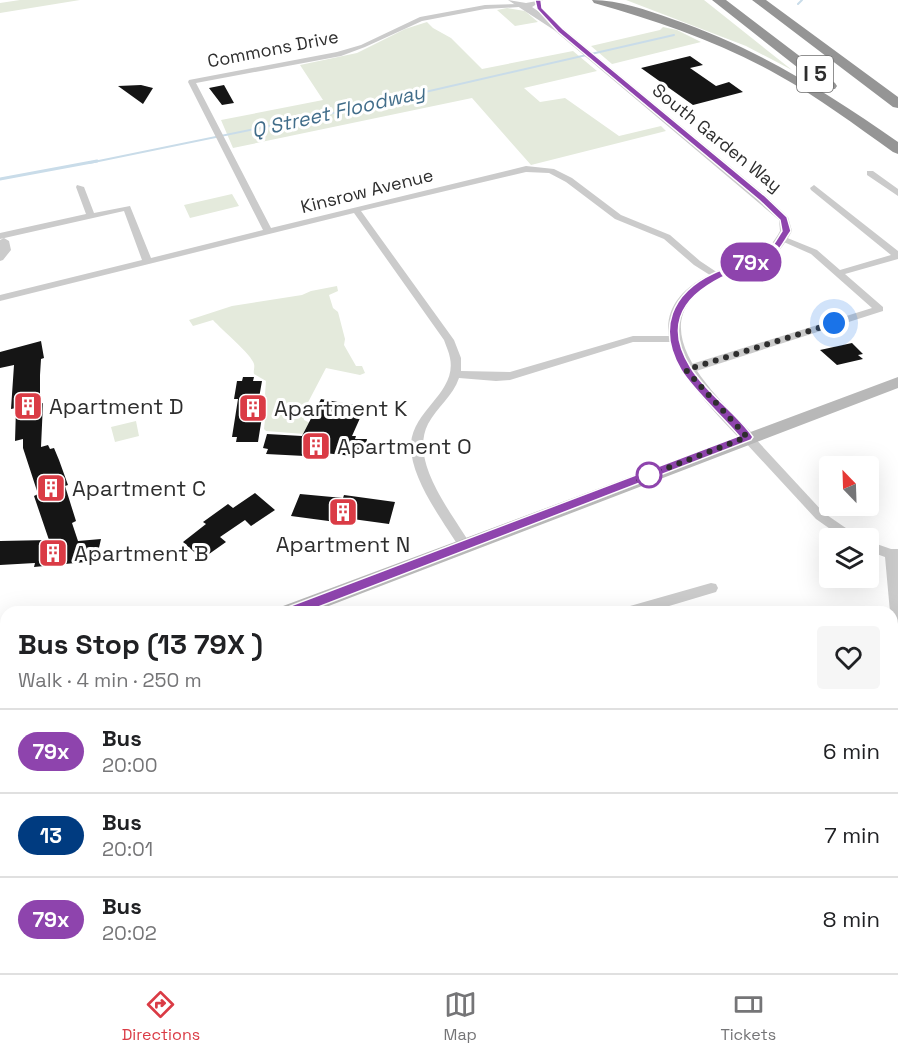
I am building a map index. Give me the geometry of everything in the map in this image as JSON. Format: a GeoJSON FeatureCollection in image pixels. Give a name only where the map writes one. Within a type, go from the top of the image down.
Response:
{"type":"FeatureCollection","features":[{"type":"Feature","properties":{"kind":"highway"},"geometry":{"type":"LineString","coordinates":[[598,0],[678,24]]}},
{"type":"Feature","properties":{"kind":"highway"},"geometry":{"type":"LineString","coordinates":[[614,0],[742,51],[787,74],[898,149]]}},
{"type":"Feature","properties":{"kind":"highway","name":"I 5"},"geometry":{"type":"LineString","coordinates":[[718,0],[898,137]]}},
{"type":"Feature","properties":{"kind":"highway","name":"I 5"},"geometry":{"type":"LineString","coordinates":[[758,0],[898,104]]}},
{"type":"Feature","properties":{"kind":"highway"},"geometry":{"type":"LineString","coordinates":[[772,0],[835,57]]}},
{"type":"Feature","properties":{"kind":"main road"},"geometry":{"type":"LineString","coordinates":[[306,606],[898,381]]}},
{"type":"Feature","properties":{"kind":"street","name":"South Garden Way"},"geometry":{"type":"LineString","coordinates":[[516,2],[538,1],[539,8],[583,50],[778,212],[787,227],[782,239]]}},
{"type":"Feature","properties":{"kind":"street","name":"South Garden Way"},"geometry":{"type":"LineString","coordinates":[[516,2],[532,9],[558,27]]}},
{"type":"Feature","properties":{"kind":"street","name":"Commons Drive"},"geometry":{"type":"LineString","coordinates":[[485,7],[516,2]]}},
{"type":"Feature","properties":{"kind":"street","name":"Commons Drive"},"geometry":{"type":"LineString","coordinates":[[269,232],[192,82],[338,54],[363,46],[411,21],[516,2]]}},
{"type":"Feature","properties":{"kind":"street","name":"Kinsrow Avenue"},"geometry":{"type":"LineString","coordinates":[[0,298],[526,169],[544,170],[569,180],[618,217],[668,237],[697,263],[716,275]]}},
{"type":"Feature","properties":{"kind":"street"},"geometry":{"type":"LineString","coordinates":[[870,172],[898,194]]}},
{"type":"Feature","properties":{"kind":"street"},"geometry":{"type":"LineString","coordinates":[[80,187],[91,216]]}},
{"type":"Feature","properties":{"kind":"street"},"geometry":{"type":"LineString","coordinates":[[814,188],[898,256]]}},
{"type":"Feature","properties":{"kind":"street"},"geometry":{"type":"LineString","coordinates":[[0,258],[6,250],[2,239],[127,208],[148,262]]}},
{"type":"Feature","properties":{"kind":"street"},"geometry":{"type":"LineString","coordinates":[[356,210],[449,340],[455,352],[456,374],[445,396],[425,418],[420,430],[418,449],[422,470],[429,486],[465,546]]}},
{"type":"Feature","properties":{"kind":"street"},"geometry":{"type":"LineString","coordinates":[[686,370],[879,309],[806,247],[782,239],[777,248],[764,258],[716,275],[695,288],[681,303],[674,321],[674,339],[686,370],[820,516],[837,528]]}},
{"type":"Feature","properties":{"kind":"street"},"geometry":{"type":"LineString","coordinates":[[839,273],[898,256]]}},
{"type":"Feature","properties":{"kind":"street"},"geometry":{"type":"LineString","coordinates":[[456,374],[510,376],[633,339],[674,339]]}},
{"type":"Feature","properties":{"kind":"street"},"geometry":{"type":"LineString","coordinates":[[879,549],[894,554],[897,606]]}},
{"type":"Feature","properties":{"kind":"street"},"geometry":{"type":"LineString","coordinates":[[655,606],[711,588]]}},
{"type":"Feature","properties":{"kind":"shaded area"},"geometry":{"type":"Polygon","coordinates":[[[20,0],[80,0],[0,13],[0,3],[20,0]]]}},
{"type":"Feature","properties":{"kind":"shaded area"},"geometry":{"type":"Polygon","coordinates":[[[626,0],[704,0],[792,70],[746,46],[626,0]]]}},
{"type":"Feature","properties":{"kind":"shaded area"},"geometry":{"type":"Polygon","coordinates":[[[507,8],[525,11],[538,22],[515,26],[497,10],[507,8]]]}},
{"type":"Feature","properties":{"kind":"shaded area"},"geometry":{"type":"Polygon","coordinates":[[[427,22],[451,38],[482,69],[573,51],[597,71],[524,88],[540,102],[565,98],[619,136],[661,126],[666,131],[531,165],[472,98],[233,148],[221,120],[323,100],[300,65],[357,53],[405,29],[427,22]]]}},
{"type":"Feature","properties":{"kind":"shaded area"},"geometry":{"type":"Polygon","coordinates":[[[663,27],[677,30],[701,42],[612,64],[591,46],[660,30],[663,27]]]}},
{"type":"Feature","properties":{"kind":"shaded area"},"geometry":{"type":"Polygon","coordinates":[[[232,194],[239,206],[190,218],[184,205],[232,194]]]}},
{"type":"Feature","properties":{"kind":"shaded area"},"geometry":{"type":"Polygon","coordinates":[[[337,286],[338,291],[329,295],[333,308],[338,312],[345,339],[344,345],[356,366],[362,366],[365,373],[360,375],[326,368],[303,412],[304,420],[314,425],[317,435],[266,431],[264,429],[266,381],[254,374],[252,360],[213,320],[193,326],[189,320],[232,306],[302,295],[337,286]]]}},
{"type":"Feature","properties":{"kind":"shaded area"},"geometry":{"type":"Polygon","coordinates":[[[136,421],[139,436],[115,442],[111,427],[136,421]]]}},
{"type":"Feature","properties":{"kind":"building"},"geometry":{"type":"Polygon","coordinates":[[[690,56],[703,65],[690,68],[716,86],[729,82],[743,92],[693,105],[641,68],[690,56]]]}},
{"type":"Feature","properties":{"kind":"building"},"geometry":{"type":"Polygon","coordinates":[[[141,85],[153,88],[143,104],[118,86],[141,85]]]}},
{"type":"Feature","properties":{"kind":"building"},"geometry":{"type":"Polygon","coordinates":[[[224,85],[234,103],[222,105],[209,88],[224,85]]]}},
{"type":"Feature","properties":{"kind":"building"},"geometry":{"type":"Polygon","coordinates":[[[41,341],[44,358],[41,359],[40,375],[40,404],[43,403],[41,447],[48,445],[50,449],[54,448],[59,460],[68,485],[65,486],[76,521],[72,523],[78,541],[101,539],[96,561],[34,567],[35,563],[0,565],[0,541],[49,540],[34,496],[38,494],[23,448],[23,439],[15,441],[16,408],[11,409],[14,365],[0,368],[0,352],[41,341]]]}},
{"type":"Feature","properties":{"kind":"building"},"geometry":{"type":"Polygon","coordinates":[[[852,343],[863,354],[858,355],[863,359],[837,365],[820,350],[852,343]]]}},
{"type":"Feature","properties":{"kind":"building","name":"Apartment K"},"geometry":{"type":"Polygon","coordinates":[[[243,377],[254,377],[253,381],[262,381],[259,398],[265,398],[258,442],[236,442],[237,437],[232,437],[238,399],[234,399],[237,381],[242,381],[243,377]]]}},
{"type":"Feature","properties":{"kind":"building"},"geometry":{"type":"Polygon","coordinates":[[[321,399],[365,407],[352,436],[356,436],[355,439],[367,439],[364,454],[354,453],[353,456],[324,453],[324,457],[266,454],[268,449],[263,448],[267,434],[302,436],[321,399]]]}},
{"type":"Feature","properties":{"kind":"building"},"geometry":{"type":"Polygon","coordinates":[[[255,493],[275,510],[251,526],[245,520],[220,537],[226,542],[202,559],[183,542],[206,524],[203,522],[228,504],[233,508],[255,493]]]}},
{"type":"Feature","properties":{"kind":"building","name":"Apartment N"},"geometry":{"type":"Polygon","coordinates":[[[300,494],[343,498],[344,495],[395,502],[389,524],[338,517],[336,522],[291,516],[300,494]]]}},
{"type":"Feature","properties":{"kind":"waterway","name":"Q Street Floodway"},"geometry":{"type":"LineString","coordinates":[[798,4],[802,0]]}},
{"type":"Feature","properties":{"kind":"waterway","name":"Q Street Floodway"},"geometry":{"type":"LineString","coordinates":[[89,163],[338,112],[674,35]]}},
{"type":"Feature","properties":{"kind":"waterway","name":"Q Street Floodway"},"geometry":{"type":"LineString","coordinates":[[0,179],[97,161]]}},
{"type":"Feature","properties":{"kind":"bus line","name":"79x"},"geometry":{"type":"LineString","coordinates":[[306,606],[747,437],[686,370],[674,339],[674,321],[681,303],[695,288],[716,275],[771,254],[786,231],[784,219],[762,198],[560,30],[539,8],[538,0]]}},
{"type":"Feature","properties":{"kind":"place","name":"Apartment D"},"geometry":{"type":"Point","coordinates":[28,406]}},
{"type":"Feature","properties":{"kind":"place","name":"Apartment K"},"geometry":{"type":"Point","coordinates":[253,408]}},
{"type":"Feature","properties":{"kind":"place","name":"Apartment O"},"geometry":{"type":"Point","coordinates":[316,446]}},
{"type":"Feature","properties":{"kind":"place","name":"Apartment C"},"geometry":{"type":"Point","coordinates":[51,488]}},
{"type":"Feature","properties":{"kind":"place","name":"Apartment N"},"geometry":{"type":"Point","coordinates":[343,512]}},
{"type":"Feature","properties":{"kind":"place","name":"Apartment B"},"geometry":{"type":"Point","coordinates":[53,553]}},
{"type":"Feature","properties":{"kind":"route"},"geometry":{"type":"LineString","coordinates":[[649,475],[639,479],[747,437],[686,370],[834,323]]}}]}
